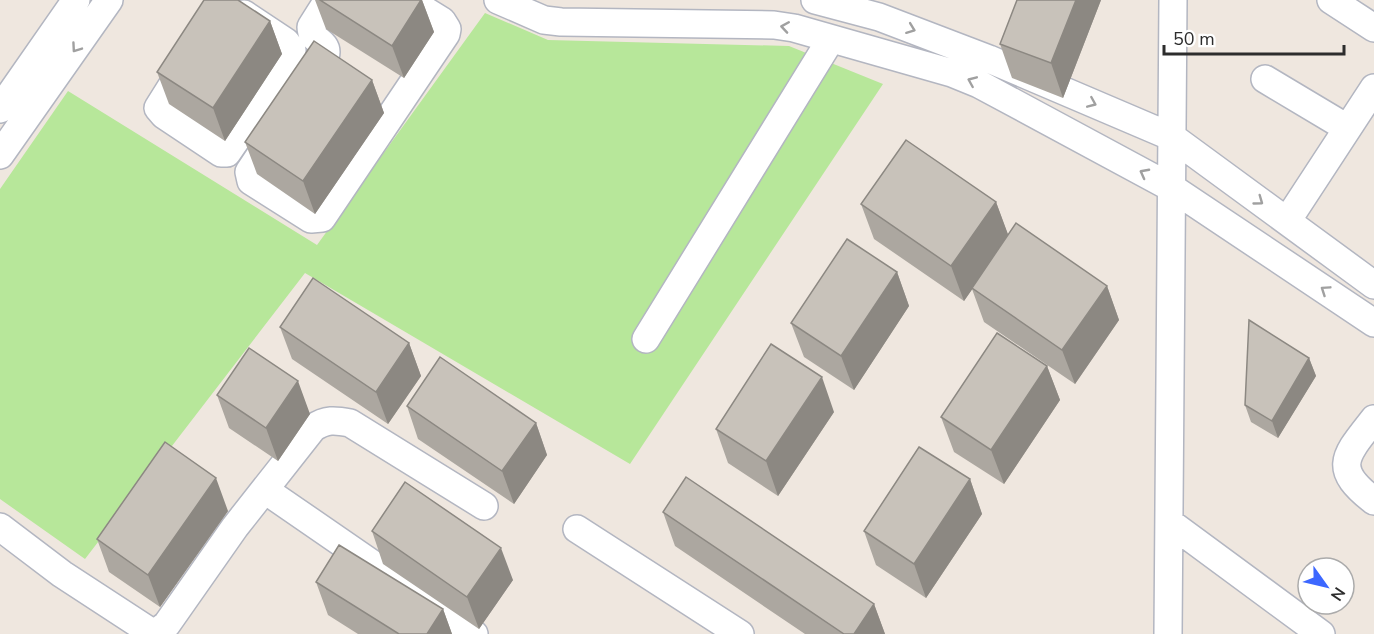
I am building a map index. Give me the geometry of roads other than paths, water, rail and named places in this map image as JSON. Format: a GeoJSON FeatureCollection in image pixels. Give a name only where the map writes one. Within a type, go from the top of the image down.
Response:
{"type":"FeatureCollection","features":[{"type":"Feature","properties":{"kind":"street"},"geometry":{"type":"LineString","coordinates":[[0,109],[75,0]]}},
{"type":"Feature","properties":{"kind":"street"},"geometry":{"type":"LineString","coordinates":[[0,155],[109,0]]}},
{"type":"Feature","properties":{"kind":"street"},"geometry":{"type":"LineString","coordinates":[[328,0],[311,27],[314,37],[324,45],[333,65],[292,106],[249,172],[251,181],[311,219],[317,220],[325,214],[387,102],[446,34],[447,29],[442,21],[408,0]]}},
{"type":"Feature","properties":{"kind":"street"},"geometry":{"type":"LineString","coordinates":[[498,0],[544,20],[561,22],[774,25],[794,28],[952,73],[979,84],[1172,188],[1374,322]]}},
{"type":"Feature","properties":{"kind":"street"},"geometry":{"type":"LineString","coordinates":[[815,0],[883,9],[989,59],[1172,137],[1374,285]]}},
{"type":"Feature","properties":{"kind":"street"},"geometry":{"type":"LineString","coordinates":[[1168,634],[1173,0]]}},
{"type":"Feature","properties":{"kind":"street"},"geometry":{"type":"LineString","coordinates":[[1331,0],[1374,28]]}},
{"type":"Feature","properties":{"kind":"street"},"geometry":{"type":"LineString","coordinates":[[196,47],[158,108],[164,115],[224,154],[230,151],[292,54],[286,42],[235,7]]}},
{"type":"Feature","properties":{"kind":"street"},"geometry":{"type":"LineString","coordinates":[[646,339],[831,39]]}},
{"type":"Feature","properties":{"kind":"street"},"geometry":{"type":"LineString","coordinates":[[1265,79],[1347,128]]}},
{"type":"Feature","properties":{"kind":"street"},"geometry":{"type":"LineString","coordinates":[[1287,221],[1374,88]]}},
{"type":"Feature","properties":{"kind":"street"},"geometry":{"type":"LineString","coordinates":[[0,527],[62,574],[154,634],[167,624],[235,527],[313,428],[321,423],[333,419],[350,423],[484,506]]}},
{"type":"Feature","properties":{"kind":"street"},"geometry":{"type":"LineString","coordinates":[[1374,419],[1353,446],[1346,461],[1347,473],[1356,487],[1374,501]]}},
{"type":"Feature","properties":{"kind":"street"},"geometry":{"type":"LineString","coordinates":[[265,490],[474,634]]}},
{"type":"Feature","properties":{"kind":"street"},"geometry":{"type":"LineString","coordinates":[[1169,522],[1321,634]]}},
{"type":"Feature","properties":{"kind":"street"},"geometry":{"type":"LineString","coordinates":[[577,529],[740,634]]}},
{"type":"Feature","properties":{"kind":"street"},"geometry":{"type":"LineString","coordinates":[[113,608],[113,634]]}}]}
